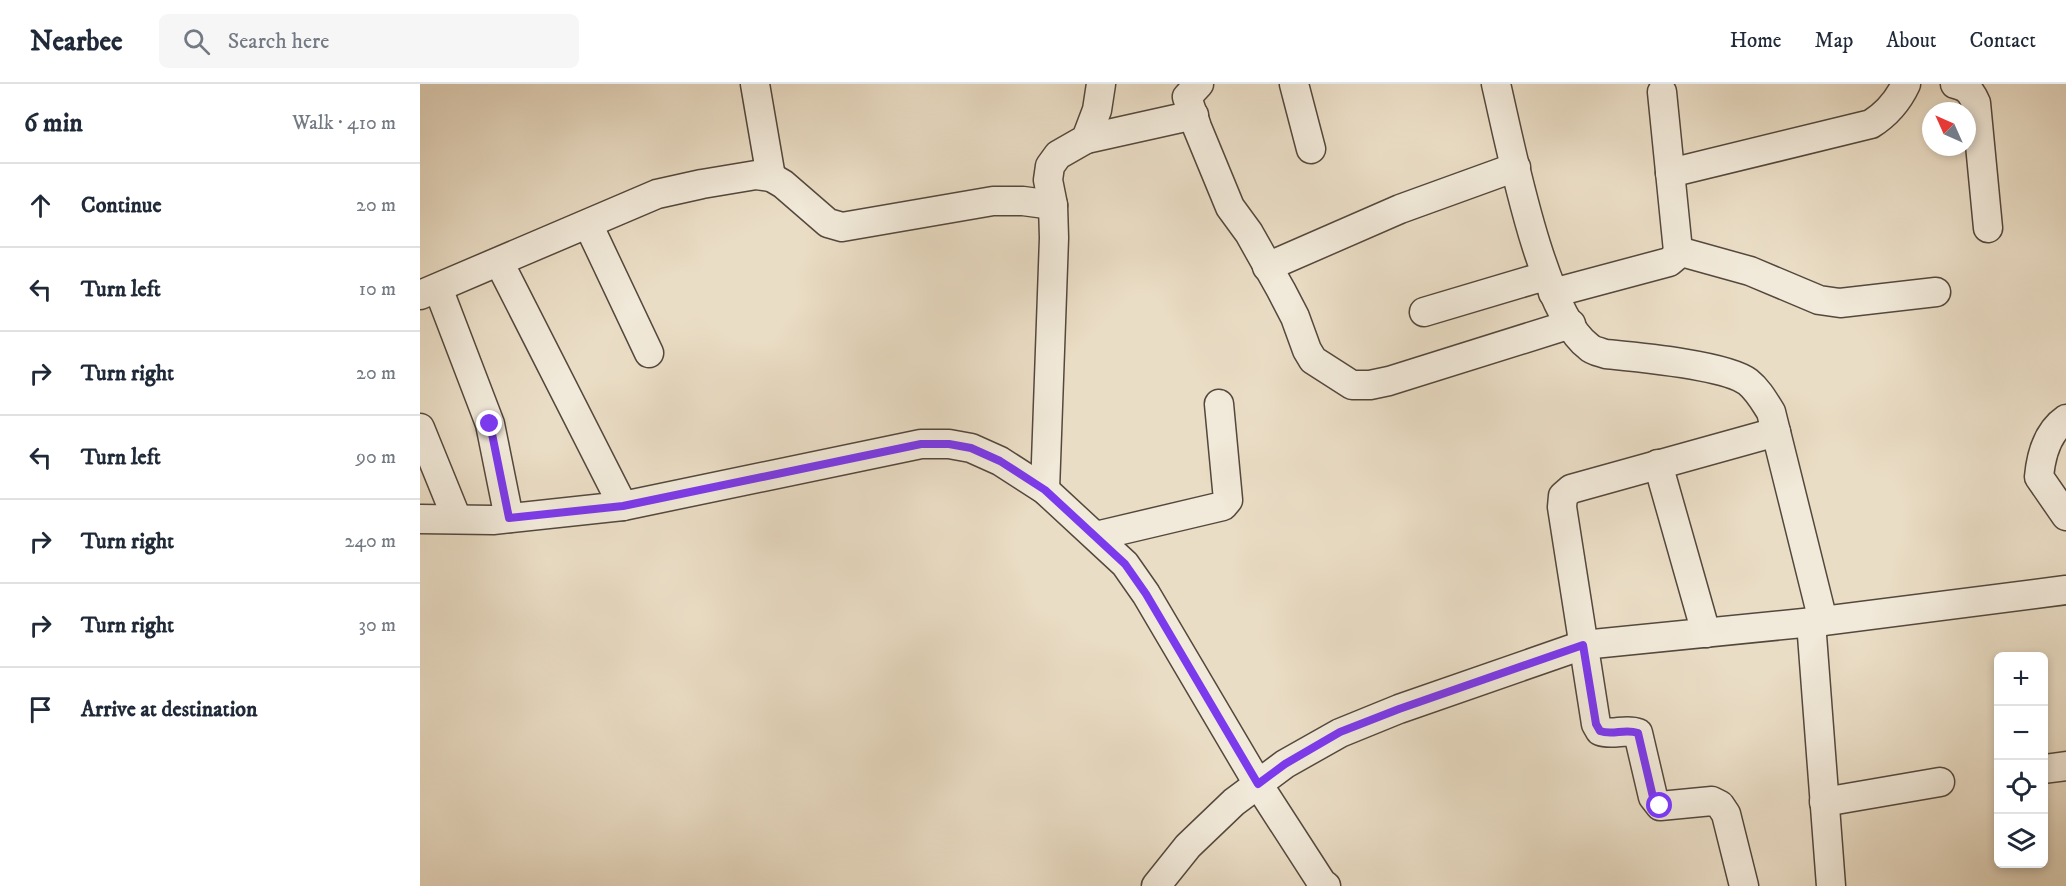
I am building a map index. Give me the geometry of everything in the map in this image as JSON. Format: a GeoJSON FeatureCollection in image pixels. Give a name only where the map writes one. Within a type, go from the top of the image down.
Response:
{"type":"FeatureCollection","features":[{"type":"Feature","properties":{"kind":"street"},"geometry":{"type":"LineString","coordinates":[[755,84],[771,177]]}},
{"type":"Feature","properties":{"kind":"street"},"geometry":{"type":"LineString","coordinates":[[1086,139],[1097,110],[1101,84]]}},
{"type":"Feature","properties":{"kind":"street"},"geometry":{"type":"LineString","coordinates":[[1199,84],[1187,97],[1230,207],[1249,233],[1295,317],[1313,360],[1352,385],[1370,385],[1571,324]]}},
{"type":"Feature","properties":{"kind":"street"},"geometry":{"type":"LineString","coordinates":[[1294,84],[1311,149]]}},
{"type":"Feature","properties":{"kind":"street"},"geometry":{"type":"LineString","coordinates":[[1496,84],[1516,167],[1549,284],[1580,339],[1590,348],[1606,354],[1728,372],[1747,381],[1758,392],[1771,412],[1817,622],[1824,802],[1831,886]]}},
{"type":"Feature","properties":{"kind":"street"},"geometry":{"type":"LineString","coordinates":[[1955,84],[1967,87],[1976,103],[1988,228]]}},
{"type":"Feature","properties":{"kind":"street"},"geometry":{"type":"LineString","coordinates":[[1670,173],[1871,124],[1896,103],[1903,85]]}},
{"type":"Feature","properties":{"kind":"street"},"geometry":{"type":"LineString","coordinates":[[1424,312],[1549,284],[1669,262],[1676,257],[1678,251],[1662,92]]}},
{"type":"Feature","properties":{"kind":"street"},"geometry":{"type":"LineString","coordinates":[[1045,490],[1053,250],[1053,205],[1048,180],[1050,166],[1058,155],[1086,139],[1194,115]]}},
{"type":"Feature","properties":{"kind":"street"},"geometry":{"type":"LineString","coordinates":[[1267,267],[1400,208],[1516,167]]}},
{"type":"Feature","properties":{"kind":"street"},"geometry":{"type":"LineString","coordinates":[[509,518],[490,424],[429,291],[657,194],[756,175],[771,177],[783,184],[828,223],[842,227],[993,201],[1023,201],[1053,205]]}},
{"type":"Feature","properties":{"kind":"street"},"geometry":{"type":"LineString","coordinates":[[588,224],[649,353]]}},
{"type":"Feature","properties":{"kind":"street"},"geometry":{"type":"LineString","coordinates":[[1678,251],[1750,271],[1819,300],[1840,303],[1936,292]]}},
{"type":"Feature","properties":{"kind":"street"},"geometry":{"type":"LineString","coordinates":[[499,262],[623,506]]}},
{"type":"Feature","properties":{"kind":"street"},"geometry":{"type":"LineString","coordinates":[[1096,536],[1223,506],[1228,500],[1219,404]]}},
{"type":"Feature","properties":{"kind":"street"},"geometry":{"type":"LineString","coordinates":[[2066,418],[2047,440],[2039,477],[2066,516]]}},
{"type":"Feature","properties":{"kind":"street"},"geometry":{"type":"LineString","coordinates":[[420,428],[457,519]]}},
{"type":"Feature","properties":{"kind":"street"},"geometry":{"type":"LineString","coordinates":[[1744,886],[1726,814],[1720,805],[1712,801],[1660,806],[1653,797],[1638,733],[1629,730],[1609,734],[1600,731],[1596,724],[1562,507],[1563,496],[1570,489],[1776,432]]}},
{"type":"Feature","properties":{"kind":"street"},"geometry":{"type":"LineString","coordinates":[[420,519],[509,518],[623,506],[921,444],[949,444],[971,448],[1000,461],[1045,490],[1125,564],[1146,594],[1258,784],[1326,886]]}},
{"type":"Feature","properties":{"kind":"street"},"geometry":{"type":"LineString","coordinates":[[1658,464],[1706,633]]}},
{"type":"Feature","properties":{"kind":"street"},"geometry":{"type":"LineString","coordinates":[[1156,886],[1188,846],[1234,802],[1285,764],[1340,732],[1583,645],[1817,622],[2066,590]]}},
{"type":"Feature","properties":{"kind":"street"},"geometry":{"type":"LineString","coordinates":[[2048,768],[2066,766]]}},
{"type":"Feature","properties":{"kind":"street"},"geometry":{"type":"LineString","coordinates":[[1824,802],[1940,782]]}},
{"type":"Feature","properties":{"kind":"route"},"geometry":{"type":"LineString","coordinates":[[490,424],[509,518],[623,506],[921,444],[949,444],[971,448],[1000,461],[1045,490],[1125,564],[1146,594],[1258,784],[1285,764],[1340,732],[1583,645],[1596,724],[1600,731],[1609,734],[1629,730],[1638,733],[1653,797],[1660,806]]}}]}
